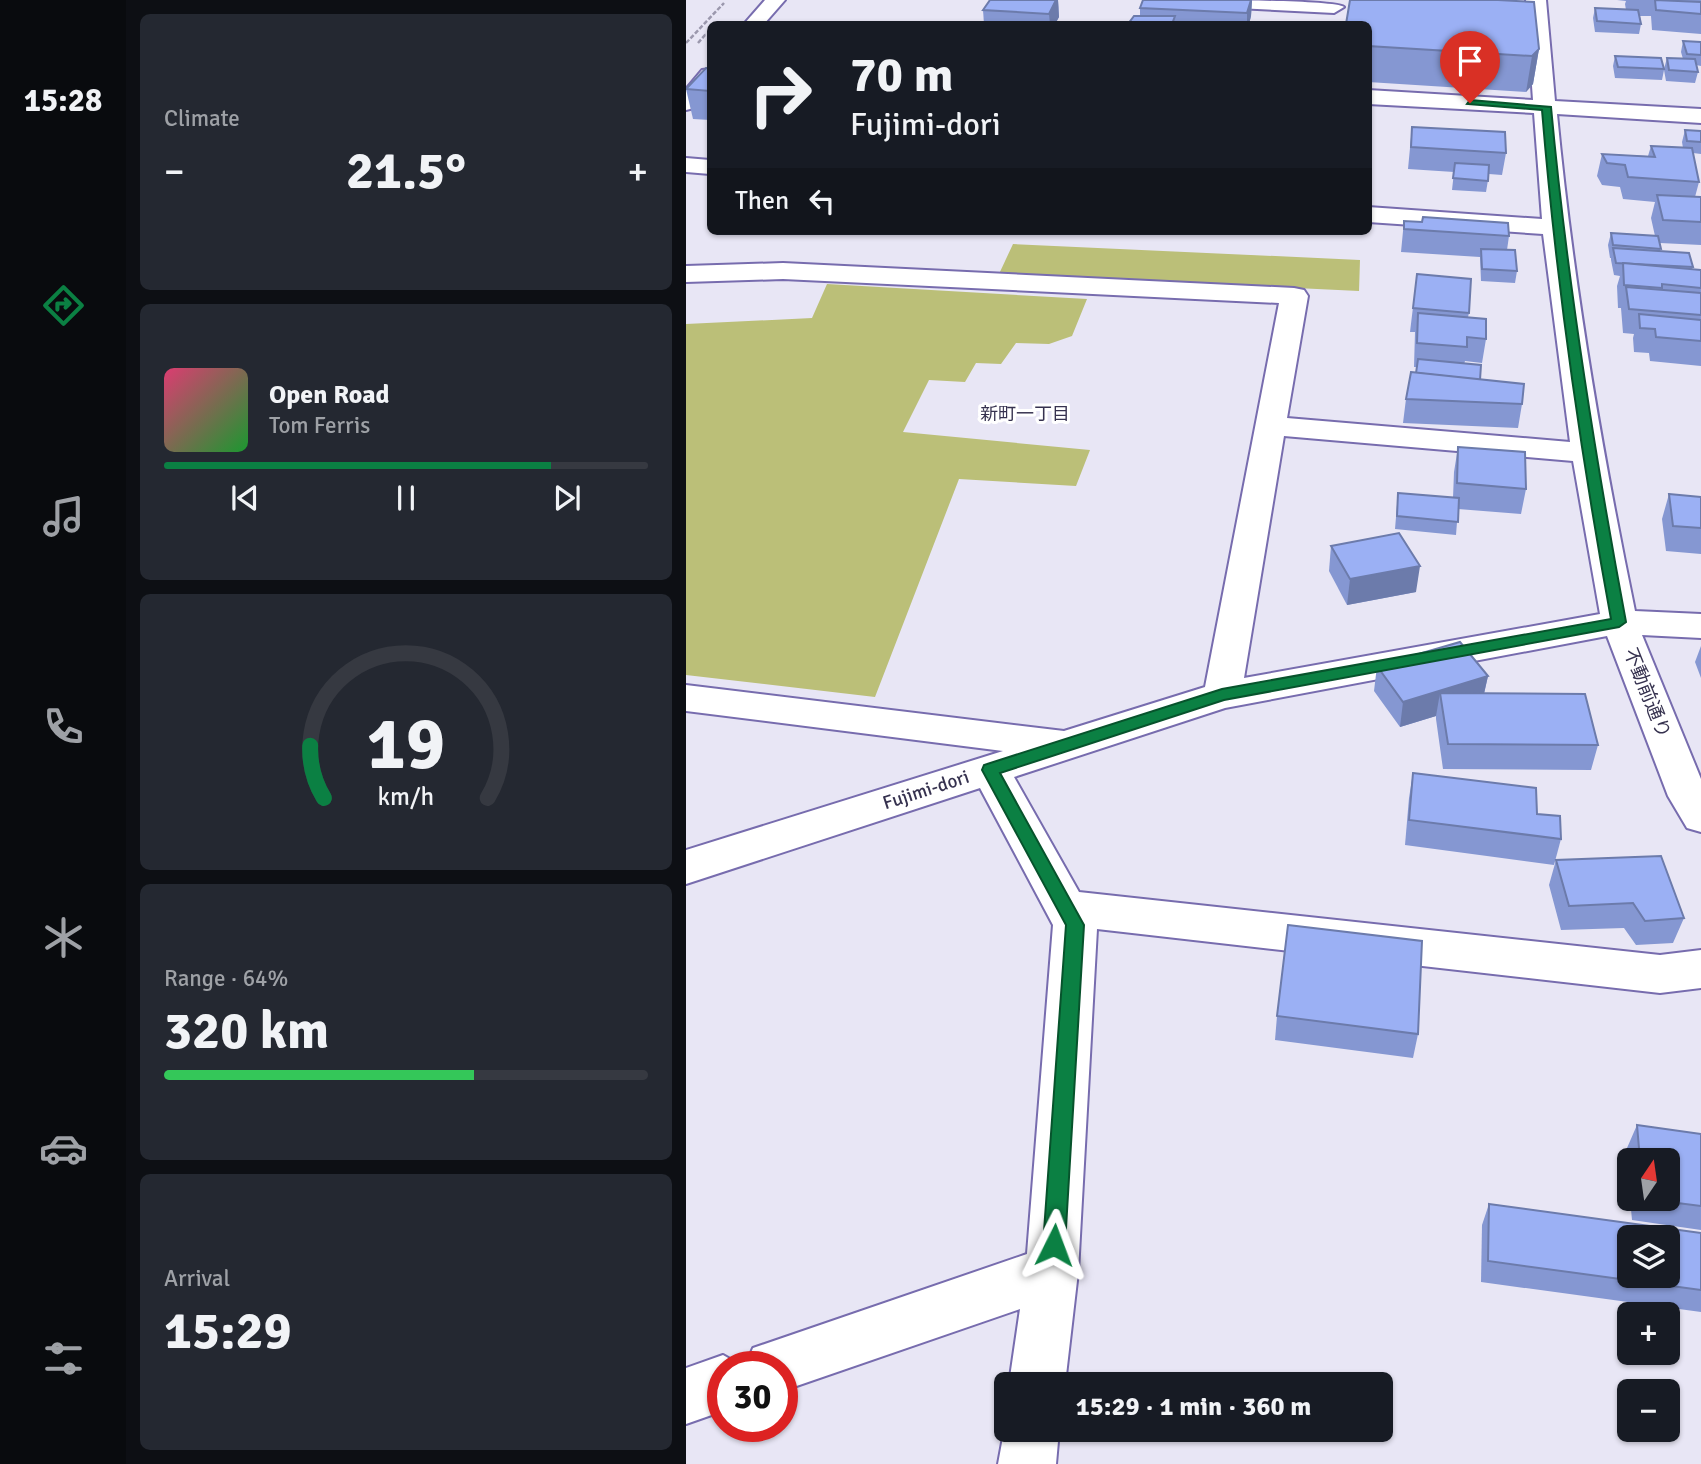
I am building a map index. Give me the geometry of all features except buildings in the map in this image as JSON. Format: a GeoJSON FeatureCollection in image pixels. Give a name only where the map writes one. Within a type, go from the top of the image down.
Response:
{"type":"FeatureCollection","features":[{"type":"Feature","properties":{"kind":"street"},"geometry":{"type":"LineString","coordinates":[[757,21],[775,0]]}},
{"type":"Feature","properties":{"kind":"street"},"geometry":{"type":"LineString","coordinates":[[1197,0],[1334,10]]}},
{"type":"Feature","properties":{"kind":"street","name":"不動前通り"},"geometry":{"type":"LineString","coordinates":[[1536,0],[1555,227],[1587,453],[1619,622],[1688,796],[1701,817]]}},
{"type":"Feature","properties":{"kind":"street"},"geometry":{"type":"LineString","coordinates":[[686,103],[700,57]]}},
{"type":"Feature","properties":{"kind":"street"},"geometry":{"type":"LineString","coordinates":[[1372,97],[1701,116]]}},
{"type":"Feature","properties":{"kind":"street"},"geometry":{"type":"LineString","coordinates":[[686,165],[707,167]]}},
{"type":"Feature","properties":{"kind":"street"},"geometry":{"type":"LineString","coordinates":[[1372,214],[1555,227]]}},
{"type":"Feature","properties":{"kind":"street"},"geometry":{"type":"LineString","coordinates":[[686,274],[783,271],[1294,296],[1222,695]]}},
{"type":"Feature","properties":{"kind":"street"},"geometry":{"type":"LineString","coordinates":[[1272,426],[1587,453]]}},
{"type":"Feature","properties":{"kind":"street","name":"Fujimi-dori"},"geometry":{"type":"LineString","coordinates":[[686,867],[1222,695],[1619,622],[1701,626]]}},
{"type":"Feature","properties":{"kind":"street"},"geometry":{"type":"LineString","coordinates":[[686,698],[1071,745]]}},
{"type":"Feature","properties":{"kind":"street"},"geometry":{"type":"LineString","coordinates":[[990,770],[1075,925],[1052,1272],[1039,1372]]}},
{"type":"Feature","properties":{"kind":"street"},"geometry":{"type":"LineString","coordinates":[[1065,908],[1660,974],[1701,969]]}},
{"type":"Feature","properties":{"kind":"street"},"geometry":{"type":"LineString","coordinates":[[798,1358],[1052,1272]]}},
{"type":"Feature","properties":{"kind":"street"},"geometry":{"type":"LineString","coordinates":[[686,1396],[707,1389]]}},
{"type":"Feature","properties":{"kind":"street"},"geometry":{"type":"LineString","coordinates":[[1027,1464],[1030,1442]]}},
{"type":"Feature","properties":{"kind":"path"},"geometry":{"type":"LineString","coordinates":[[717,21],[727,0]]}},
{"type":"Feature","properties":{"kind":"path"},"geometry":{"type":"LineString","coordinates":[[700,57],[707,35]]}},
{"type":"Feature","properties":{"kind":"green space"},"geometry":{"type":"Polygon","coordinates":[[[1013,244],[1360,260],[1359,291],[999,274],[1013,244]]]}},
{"type":"Feature","properties":{"kind":"green space"},"geometry":{"type":"Polygon","coordinates":[[[827,284],[1087,299],[1072,336],[1049,344],[1016,343],[1001,364],[976,363],[965,382],[929,380],[903,432],[1090,450],[1076,486],[959,479],[875,697],[686,675],[686,324],[812,318],[827,284]]]}},
{"type":"Feature","properties":{"kind":"district","name":"新町一丁目"},"geometry":{"type":"Point","coordinates":[1025,414]}},
{"type":"Feature","properties":{"kind":"route"},"geometry":{"type":"LineString","coordinates":[[1054,1245],[1075,925],[990,770],[1222,695],[1619,622],[1587,453],[1555,227],[1546,107],[1470,103]]}}]}
